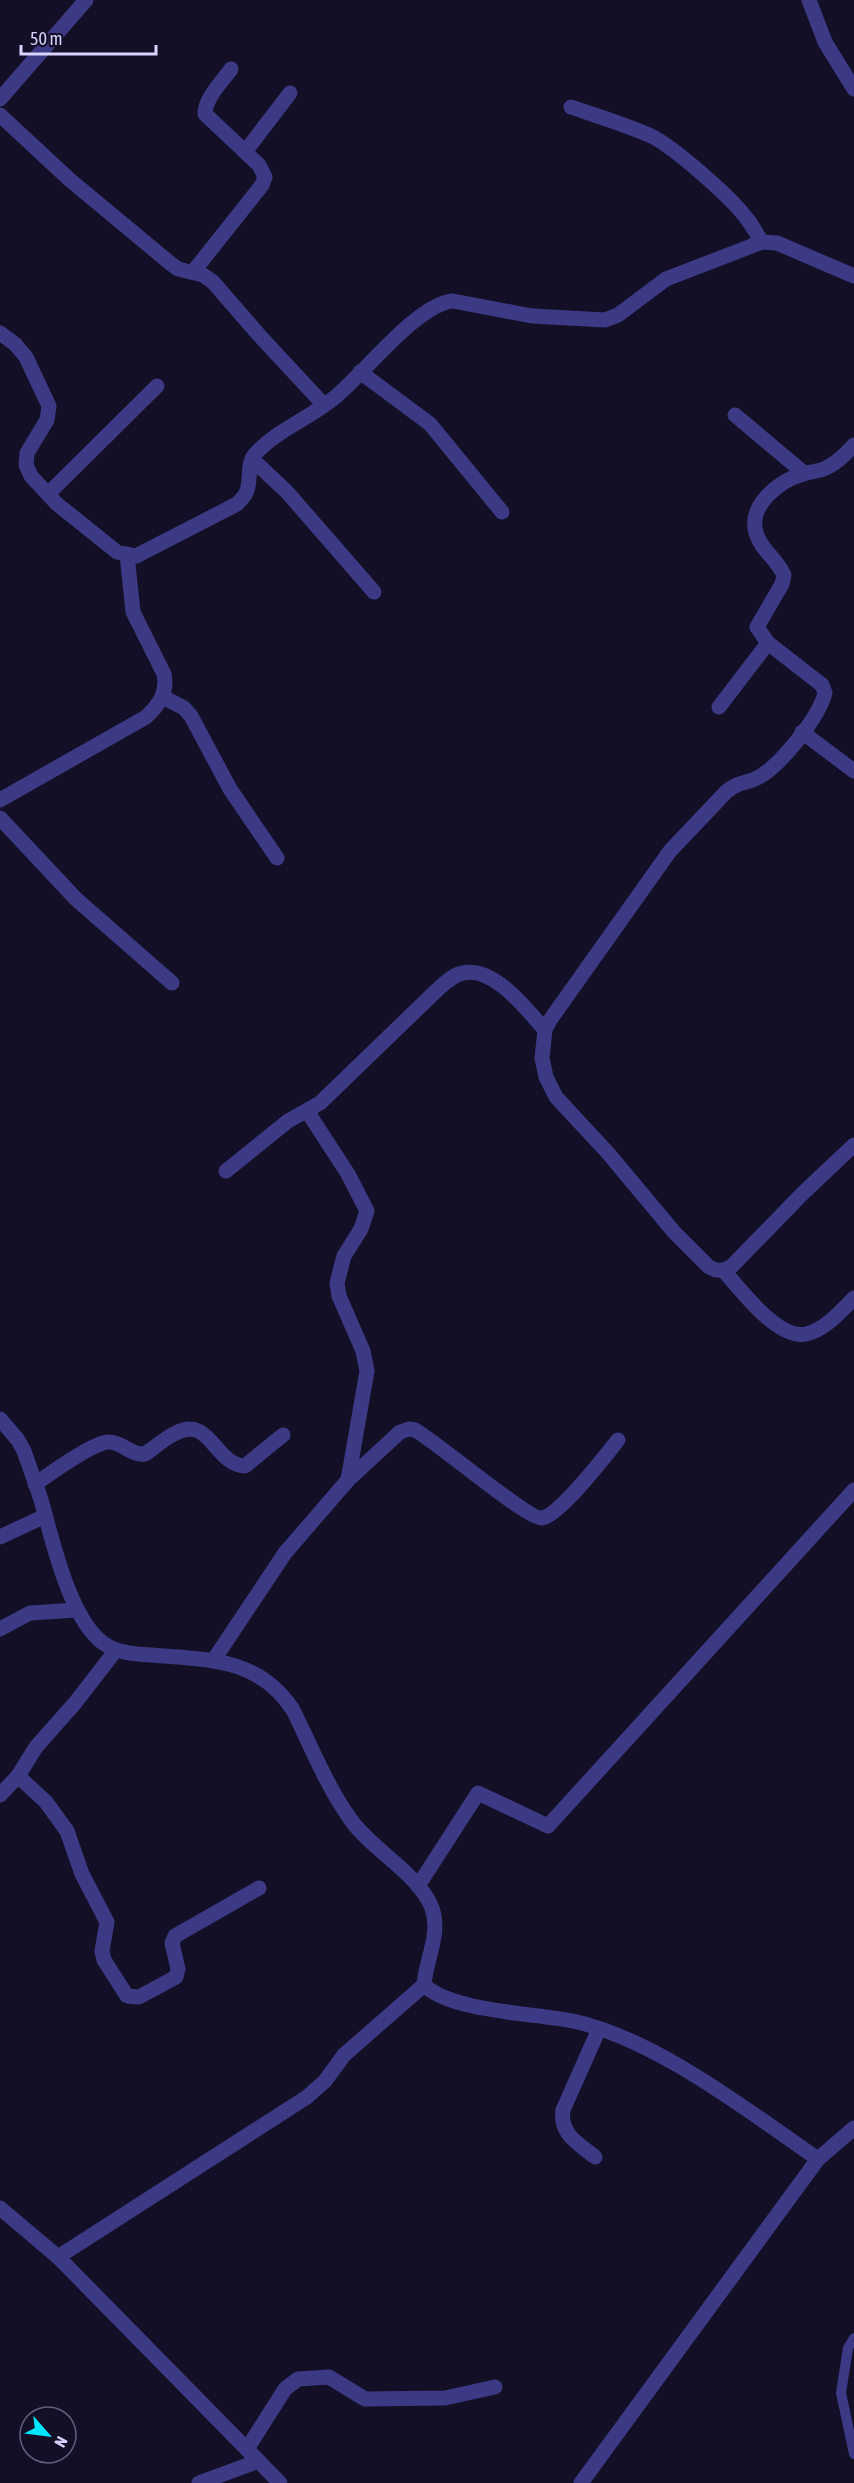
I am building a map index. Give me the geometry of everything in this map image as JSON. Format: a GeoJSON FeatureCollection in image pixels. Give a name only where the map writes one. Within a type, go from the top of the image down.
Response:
{"type":"FeatureCollection","features":[{"type":"Feature","properties":{"kind":"street"},"geometry":{"type":"LineString","coordinates":[[0,99],[86,0]]}},
{"type":"Feature","properties":{"kind":"street"},"geometry":{"type":"LineString","coordinates":[[809,0],[825,42],[854,89]]}},
{"type":"Feature","properties":{"kind":"street"},"geometry":{"type":"LineString","coordinates":[[194,272],[262,185],[265,177],[264,171],[205,114],[209,100],[231,69]]}},
{"type":"Feature","properties":{"kind":"street"},"geometry":{"type":"LineString","coordinates":[[245,153],[290,93]]}},
{"type":"Feature","properties":{"kind":"street"},"geometry":{"type":"LineString","coordinates":[[571,107],[650,135],[663,143],[687,161],[742,213],[762,242]]}},
{"type":"Feature","properties":{"kind":"street"},"geometry":{"type":"LineString","coordinates":[[0,115],[70,180],[170,263],[178,269],[194,272],[213,282],[324,405]]}},
{"type":"Feature","properties":{"kind":"street"},"geometry":{"type":"LineString","coordinates":[[0,333],[15,344],[26,357],[49,406],[46,420],[27,453],[26,465],[31,476],[48,494],[117,552],[136,556],[237,504],[246,493],[252,459],[274,438],[341,392],[432,306],[442,302],[453,301],[532,316],[606,320],[618,315],[666,279],[762,242],[777,243],[854,276]]}},
{"type":"Feature","properties":{"kind":"street"},"geometry":{"type":"LineString","coordinates":[[360,372],[430,424],[502,512]]}},
{"type":"Feature","properties":{"kind":"street"},"geometry":{"type":"LineString","coordinates":[[48,494],[157,386]]}},
{"type":"Feature","properties":{"kind":"street"},"geometry":{"type":"LineString","coordinates":[[735,415],[804,473]]}},
{"type":"Feature","properties":{"kind":"street"},"geometry":{"type":"LineString","coordinates":[[854,445],[835,463],[823,470],[804,473],[781,484],[763,500],[758,508],[756,532],[765,550],[784,575],[757,627],[768,643],[822,686],[825,693],[819,710],[791,746],[761,777],[736,784],[726,792],[670,851],[545,1030],[542,1058],[546,1077],[556,1097],[608,1153],[674,1232],[709,1267],[716,1270],[724,1271],[732,1266],[854,1144]]}},
{"type":"Feature","properties":{"kind":"street"},"geometry":{"type":"LineString","coordinates":[[252,459],[287,492],[374,592]]}},
{"type":"Feature","properties":{"kind":"street"},"geometry":{"type":"LineString","coordinates":[[0,800],[146,717],[157,708],[163,697],[166,684],[164,674],[133,612],[127,555]]}},
{"type":"Feature","properties":{"kind":"street"},"geometry":{"type":"LineString","coordinates":[[718,707],[768,643]]}},
{"type":"Feature","properties":{"kind":"street"},"geometry":{"type":"LineString","coordinates":[[163,697],[184,708],[190,716],[230,789],[277,858]]}},
{"type":"Feature","properties":{"kind":"street"},"geometry":{"type":"LineString","coordinates":[[802,732],[854,771]]}},
{"type":"Feature","properties":{"kind":"street"},"geometry":{"type":"LineString","coordinates":[[0,818],[76,899],[172,983]]}},
{"type":"Feature","properties":{"kind":"street"},"geometry":{"type":"LineString","coordinates":[[226,1171],[288,1120],[320,1103],[450,978],[462,973],[478,974],[508,990],[545,1030]]}},
{"type":"Feature","properties":{"kind":"street"},"geometry":{"type":"LineString","coordinates":[[307,1111],[354,1184],[367,1211],[361,1229],[344,1256],[337,1283],[339,1296],[363,1352],[367,1371],[348,1480]]}},
{"type":"Feature","properties":{"kind":"street"},"geometry":{"type":"LineString","coordinates":[[724,1271],[770,1320],[782,1330],[794,1334],[806,1334],[821,1328],[854,1298]]}},
{"type":"Feature","properties":{"kind":"street"},"geometry":{"type":"LineString","coordinates":[[0,1419],[18,1440],[77,1610],[102,1642],[116,1650],[213,1661],[250,1671],[266,1679],[283,1694],[293,1710],[350,1819],[363,1836],[417,1886],[432,1910],[435,1927],[424,1985],[338,2061],[325,2081],[307,2097],[58,2257]]}},
{"type":"Feature","properties":{"kind":"street"},"geometry":{"type":"LineString","coordinates":[[35,1484],[70,1460],[101,1444],[110,1442],[139,1455],[145,1454],[177,1432],[197,1429],[203,1432],[226,1459],[233,1464],[245,1466],[283,1435]]}},
{"type":"Feature","properties":{"kind":"street"},"geometry":{"type":"LineString","coordinates":[[213,1661],[285,1552],[348,1480],[400,1432],[415,1430],[535,1518],[544,1518],[555,1511],[618,1440]]}},
{"type":"Feature","properties":{"kind":"street"},"geometry":{"type":"LineString","coordinates":[[417,1886],[478,1793],[548,1826],[854,1490]]}},
{"type":"Feature","properties":{"kind":"street"},"geometry":{"type":"LineString","coordinates":[[0,1537],[45,1516]]}},
{"type":"Feature","properties":{"kind":"street"},"geometry":{"type":"LineString","coordinates":[[0,1629],[30,1613],[77,1610]]}},
{"type":"Feature","properties":{"kind":"street"},"geometry":{"type":"LineString","coordinates":[[0,1795],[18,1776],[36,1747],[75,1703],[116,1650]]}},
{"type":"Feature","properties":{"kind":"street"},"geometry":{"type":"LineString","coordinates":[[18,1776],[46,1802],[68,1831],[82,1874],[107,1922],[102,1951],[104,1960],[127,1996],[139,1997],[172,1980],[178,1969],[172,1942],[175,1936],[259,1888]]}},
{"type":"Feature","properties":{"kind":"street"},"geometry":{"type":"LineString","coordinates":[[424,1985],[436,1994],[463,2004],[574,2021],[623,2037],[711,2086],[818,2159]]}},
{"type":"Feature","properties":{"kind":"street"},"geometry":{"type":"LineString","coordinates":[[595,2157],[566,2133],[561,2122],[563,2110],[599,2029]]}},
{"type":"Feature","properties":{"kind":"street"},"geometry":{"type":"LineString","coordinates":[[581,2483],[818,2159],[854,2128]]}},
{"type":"Feature","properties":{"kind":"street"},"geometry":{"type":"LineString","coordinates":[[0,2208],[58,2257],[279,2482]]}},
{"type":"Feature","properties":{"kind":"street"},"geometry":{"type":"LineString","coordinates":[[247,2449],[285,2390],[298,2379],[329,2377],[365,2399],[445,2398],[495,2387]]}},
{"type":"Feature","properties":{"kind":"street"},"geometry":{"type":"LineString","coordinates":[[199,2483],[259,2461]]}},
{"type":"Feature","properties":{"kind":"lane"},"geometry":{"type":"LineString","coordinates":[[854,2338],[848,2348],[841,2393],[854,2454]]}}]}
